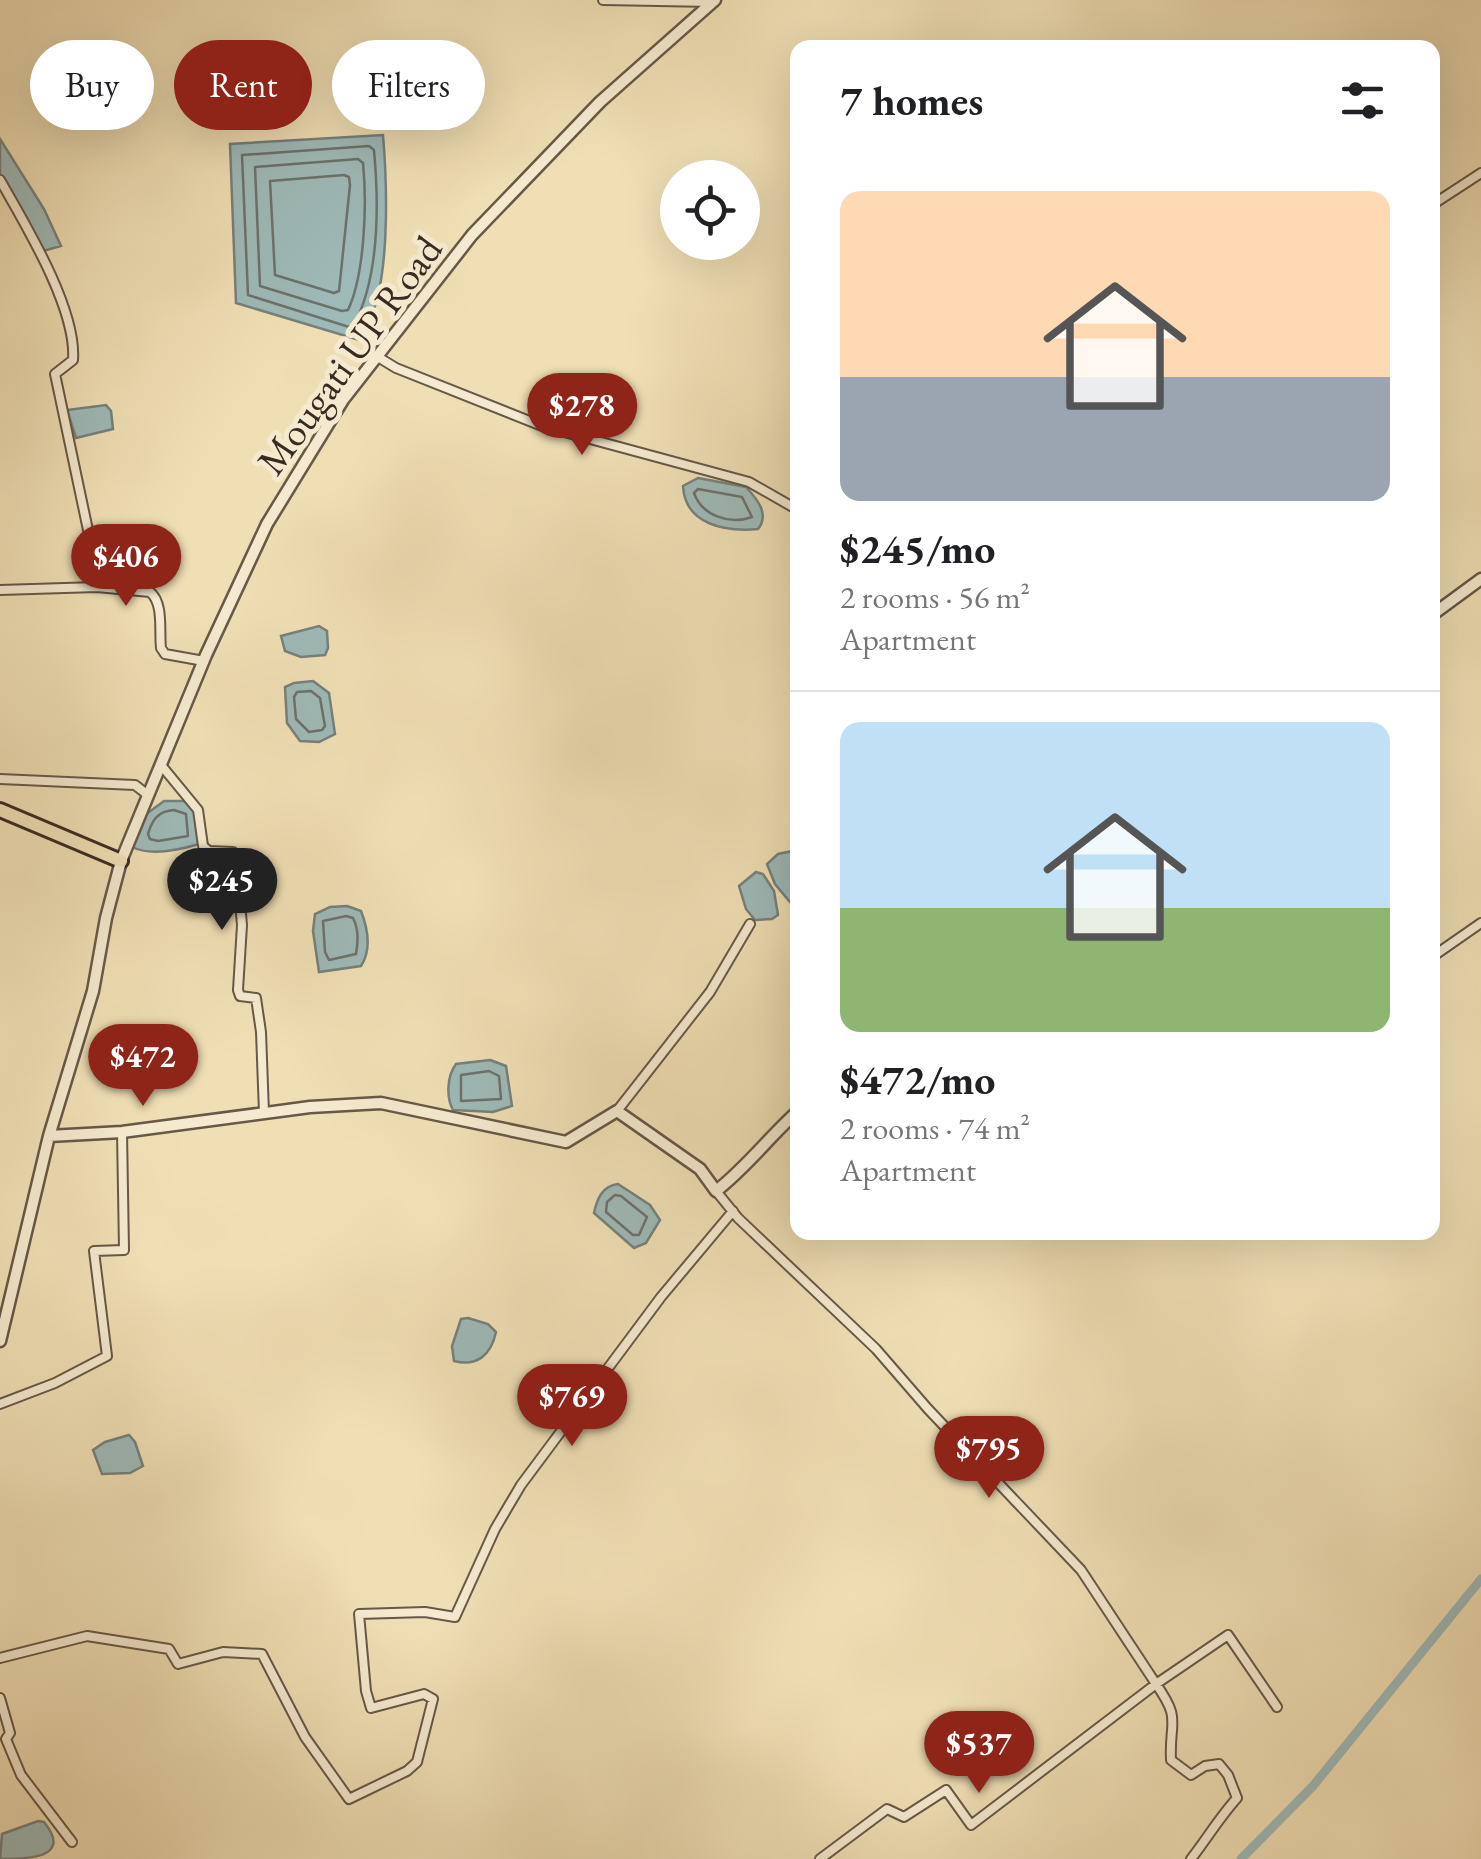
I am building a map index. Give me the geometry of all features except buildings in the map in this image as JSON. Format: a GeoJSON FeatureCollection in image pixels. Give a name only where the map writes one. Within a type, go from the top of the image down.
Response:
{"type":"FeatureCollection","features":[{"type":"Feature","properties":{"kind":"main road"},"geometry":{"type":"LineString","coordinates":[[0,810],[121,861]]}},
{"type":"Feature","properties":{"kind":"street"},"geometry":{"type":"LineString","coordinates":[[603,0],[714,1]]}},
{"type":"Feature","properties":{"kind":"street","name":"Mougati UP Road"},"geometry":{"type":"LineString","coordinates":[[0,1341],[49,1136],[93,991],[121,861],[204,661],[267,524],[343,400],[472,234],[600,102],[714,1]]}},
{"type":"Feature","properties":{"kind":"street"},"geometry":{"type":"LineString","coordinates":[[1440,199],[1481,173]]}},
{"type":"Feature","properties":{"kind":"street"},"geometry":{"type":"LineString","coordinates":[[0,180],[45,258],[71,341],[73,360],[55,374],[97,588]]}},
{"type":"Feature","properties":{"kind":"street"},"geometry":{"type":"LineString","coordinates":[[378,357],[396,368],[542,426],[749,482],[790,505]]}},
{"type":"Feature","properties":{"kind":"street"},"geometry":{"type":"LineString","coordinates":[[1440,609],[1481,579]]}},
{"type":"Feature","properties":{"kind":"street"},"geometry":{"type":"LineString","coordinates":[[0,590],[97,588],[150,592],[156,595],[161,648],[165,654],[204,661]]}},
{"type":"Feature","properties":{"kind":"street"},"geometry":{"type":"LineString","coordinates":[[161,765],[198,810],[204,846],[210,851],[234,852],[236,857],[242,925],[238,990],[240,996],[256,998],[264,1113]]}},
{"type":"Feature","properties":{"kind":"street"},"geometry":{"type":"LineString","coordinates":[[0,778],[135,785],[148,795]]}},
{"type":"Feature","properties":{"kind":"street"},"geometry":{"type":"LineString","coordinates":[[1440,951],[1481,923]]}},
{"type":"Feature","properties":{"kind":"street"},"geometry":{"type":"LineString","coordinates":[[49,1136],[122,1132],[264,1113],[381,1103],[566,1142],[616,1111],[710,992],[750,924]]}},
{"type":"Feature","properties":{"kind":"street"},"geometry":{"type":"LineString","coordinates":[[616,1111],[700,1169],[733,1211],[876,1349],[1081,1570],[1170,1704],[1176,1723],[1170,1740],[1171,1760],[1191,1776],[1205,1766],[1219,1764],[1237,1798],[1210,1827],[1206,1842],[1191,1859]]}},
{"type":"Feature","properties":{"kind":"street"},"geometry":{"type":"LineString","coordinates":[[716,1191],[737,1175],[790,1118]]}},
{"type":"Feature","properties":{"kind":"street"},"geometry":{"type":"LineString","coordinates":[[0,1404],[43,1388],[107,1356],[94,1251],[124,1250],[122,1132]]}},
{"type":"Feature","properties":{"kind":"street"},"geometry":{"type":"LineString","coordinates":[[0,1658],[87,1636],[169,1648],[178,1664],[223,1652],[262,1654],[304,1737],[349,1799],[412,1768],[420,1758],[434,1699],[424,1694],[371,1708],[359,1614],[396,1611],[456,1617],[495,1529],[521,1485],[661,1297],[733,1211]]}},
{"type":"Feature","properties":{"kind":"street"},"geometry":{"type":"LineString","coordinates":[[820,1859],[887,1809],[904,1817],[946,1790],[972,1825],[1156,1684],[1228,1635],[1277,1708]]}},
{"type":"Feature","properties":{"kind":"street"},"geometry":{"type":"LineString","coordinates":[[0,1698],[10,1732],[6,1740],[21,1775],[72,1842]]}},
{"type":"Feature","properties":{"kind":"water"},"geometry":{"type":"Polygon","coordinates":[[[383,135],[383,264],[376,303],[359,340],[236,303],[230,144],[383,135]]]}},
{"type":"Feature","properties":{"kind":"water"},"geometry":{"type":"Polygon","coordinates":[[[0,139],[44,209],[61,246],[43,251],[0,175],[0,139]]]}},
{"type":"Feature","properties":{"kind":"water"},"geometry":{"type":"Polygon","coordinates":[[[106,405],[111,411],[113,429],[76,438],[67,410],[106,405]]]}},
{"type":"Feature","properties":{"kind":"water"},"geometry":{"type":"Polygon","coordinates":[[[698,478],[746,487],[762,512],[758,529],[721,527],[699,518],[685,499],[683,486],[698,478]]]}},
{"type":"Feature","properties":{"kind":"water"},"geometry":{"type":"Polygon","coordinates":[[[319,626],[327,631],[325,655],[301,657],[285,651],[281,636],[319,626]]]}},
{"type":"Feature","properties":{"kind":"water"},"geometry":{"type":"Polygon","coordinates":[[[313,681],[329,693],[335,734],[319,742],[300,741],[287,723],[285,687],[313,681]]]}},
{"type":"Feature","properties":{"kind":"water"},"geometry":{"type":"Polygon","coordinates":[[[164,801],[184,801],[196,810],[199,844],[156,852],[132,847],[145,815],[164,801]]]}},
{"type":"Feature","properties":{"kind":"water"},"geometry":{"type":"Polygon","coordinates":[[[790,851],[790,902],[775,884],[767,864],[778,854],[790,851]]]}},
{"type":"Feature","properties":{"kind":"water"},"geometry":{"type":"Polygon","coordinates":[[[756,872],[763,874],[774,891],[778,915],[772,919],[755,920],[746,909],[739,886],[756,872]]]}},
{"type":"Feature","properties":{"kind":"water"},"geometry":{"type":"Polygon","coordinates":[[[347,906],[361,911],[367,953],[361,966],[319,972],[313,931],[315,914],[330,907],[347,906]]]}},
{"type":"Feature","properties":{"kind":"water"},"geometry":{"type":"Polygon","coordinates":[[[490,1060],[506,1066],[512,1106],[493,1112],[453,1110],[449,1087],[456,1064],[490,1060]]]}},
{"type":"Feature","properties":{"kind":"water"},"geometry":{"type":"Polygon","coordinates":[[[618,1184],[650,1205],[660,1220],[646,1243],[634,1248],[594,1213],[601,1194],[618,1184]]]}},
{"type":"Feature","properties":{"kind":"water"},"geometry":{"type":"Polygon","coordinates":[[[461,1319],[488,1324],[496,1332],[494,1340],[487,1353],[476,1361],[454,1361],[452,1346],[461,1319]]]}},
{"type":"Feature","properties":{"kind":"water"},"geometry":{"type":"Polygon","coordinates":[[[129,1435],[143,1466],[130,1473],[102,1474],[93,1450],[129,1435]]]}},
{"type":"Feature","properties":{"kind":"water"},"geometry":{"type":"Polygon","coordinates":[[[44,1822],[52,1834],[50,1850],[33,1857],[0,1859],[2,1834],[44,1822]]]}},
{"type":"Feature","properties":{"kind":"waterway"},"geometry":{"type":"LineString","coordinates":[[1241,1859],[1313,1786],[1481,1579]]}}]}
